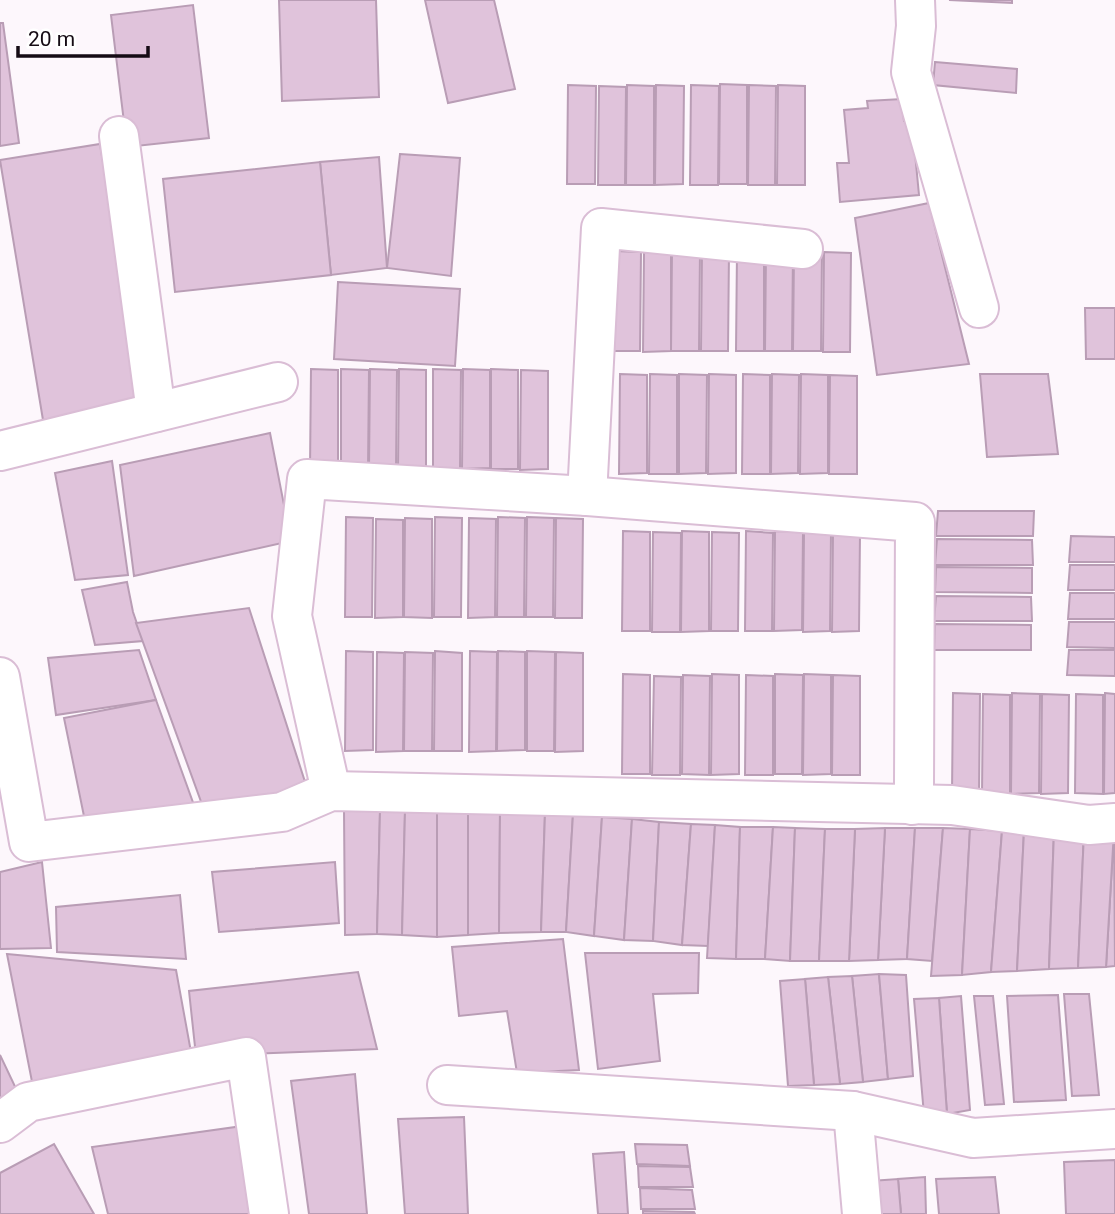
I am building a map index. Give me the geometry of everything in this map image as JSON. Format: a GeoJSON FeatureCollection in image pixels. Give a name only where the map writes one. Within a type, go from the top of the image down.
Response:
{"type":"FeatureCollection","features":[{"type":"Feature","properties":{"kind":"street"},"geometry":{"type":"LineString","coordinates":[[915,0],[916,26],[911,72],[979,308]]}},
{"type":"Feature","properties":{"kind":"street"},"geometry":{"type":"LineString","coordinates":[[120,136],[156,412]]}},
{"type":"Feature","properties":{"kind":"street"},"geometry":{"type":"LineString","coordinates":[[587,496],[601,228],[803,248]]}},
{"type":"Feature","properties":{"kind":"street"},"geometry":{"type":"LineString","coordinates":[[0,451],[278,382]]}},
{"type":"Feature","properties":{"kind":"street"},"geometry":{"type":"LineString","coordinates":[[331,791],[292,616],[307,479],[587,496],[915,522],[912,805]]}},
{"type":"Feature","properties":{"kind":"street"},"geometry":{"type":"LineString","coordinates":[[0,677],[14,844],[282,813],[331,791],[952,805],[1089,825],[1115,823]]}},
{"type":"Feature","properties":{"kind":"street"},"geometry":{"type":"LineString","coordinates":[[0,1123],[28,1102],[246,1056],[268,1214]]}},
{"type":"Feature","properties":{"kind":"street"},"geometry":{"type":"LineString","coordinates":[[447,1085],[853,1111],[973,1138],[1115,1129]]}},
{"type":"Feature","properties":{"kind":"street"},"geometry":{"type":"LineString","coordinates":[[853,1111],[862,1214]]}},
{"type":"Feature","properties":{"kind":"building"},"geometry":{"type":"Polygon","coordinates":[[[279,0],[376,0],[379,97],[282,101],[279,0]]]}},
{"type":"Feature","properties":{"kind":"building"},"geometry":{"type":"Polygon","coordinates":[[[425,0],[494,0],[515,89],[448,103],[425,0]]]}},
{"type":"Feature","properties":{"kind":"building"},"geometry":{"type":"Polygon","coordinates":[[[949,0],[1012,0],[1012,3],[949,0]]]}},
{"type":"Feature","properties":{"kind":"building"},"geometry":{"type":"Polygon","coordinates":[[[193,5],[209,138],[127,147],[111,15],[193,5]]]}},
{"type":"Feature","properties":{"kind":"building"},"geometry":{"type":"Polygon","coordinates":[[[0,23],[3,23],[19,143],[0,146],[0,23]]]}},
{"type":"Feature","properties":{"kind":"building"},"geometry":{"type":"Polygon","coordinates":[[[935,62],[1017,69],[1016,93],[933,85],[935,62]]]}},
{"type":"Feature","properties":{"kind":"building"},"geometry":{"type":"Polygon","coordinates":[[[720,84],[747,85],[747,184],[719,184],[720,84]]]}},
{"type":"Feature","properties":{"kind":"building"},"geometry":{"type":"Polygon","coordinates":[[[568,85],[596,86],[595,184],[567,184],[568,85]]]}},
{"type":"Feature","properties":{"kind":"building"},"geometry":{"type":"Polygon","coordinates":[[[627,85],[654,86],[654,185],[626,185],[627,85]]]}},
{"type":"Feature","properties":{"kind":"building"},"geometry":{"type":"Polygon","coordinates":[[[656,85],[684,86],[683,184],[655,185],[656,85]]]}},
{"type":"Feature","properties":{"kind":"building"},"geometry":{"type":"Polygon","coordinates":[[[691,85],[719,86],[718,185],[690,185],[691,85]]]}},
{"type":"Feature","properties":{"kind":"building"},"geometry":{"type":"Polygon","coordinates":[[[749,85],[776,86],[775,185],[748,185],[749,85]]]}},
{"type":"Feature","properties":{"kind":"building"},"geometry":{"type":"Polygon","coordinates":[[[778,85],[805,86],[805,185],[777,185],[778,85]]]}},
{"type":"Feature","properties":{"kind":"building"},"geometry":{"type":"Polygon","coordinates":[[[599,86],[626,87],[625,185],[598,185],[599,86]]]}},
{"type":"Feature","properties":{"kind":"building"},"geometry":{"type":"Polygon","coordinates":[[[902,99],[904,121],[912,122],[919,195],[840,202],[837,163],[849,163],[844,110],[868,108],[867,101],[902,99]]]}},
{"type":"Feature","properties":{"kind":"building"},"geometry":{"type":"Polygon","coordinates":[[[100,144],[143,404],[43,420],[0,160],[100,144]]]}},
{"type":"Feature","properties":{"kind":"building"},"geometry":{"type":"Polygon","coordinates":[[[400,154],[460,158],[451,276],[387,268],[400,154]]]}},
{"type":"Feature","properties":{"kind":"building"},"geometry":{"type":"Polygon","coordinates":[[[379,157],[387,268],[331,275],[320,162],[379,157]]]}},
{"type":"Feature","properties":{"kind":"building"},"geometry":{"type":"Polygon","coordinates":[[[320,162],[331,275],[175,292],[163,179],[320,162]]]}},
{"type":"Feature","properties":{"kind":"building"},"geometry":{"type":"Polygon","coordinates":[[[929,203],[969,364],[877,375],[855,218],[929,203]]]}},
{"type":"Feature","properties":{"kind":"building"},"geometry":{"type":"Polygon","coordinates":[[[614,251],[641,252],[640,351],[613,351],[614,251]]]}},
{"type":"Feature","properties":{"kind":"building"},"geometry":{"type":"Polygon","coordinates":[[[672,251],[700,252],[699,351],[671,351],[672,251]]]}},
{"type":"Feature","properties":{"kind":"building"},"geometry":{"type":"Polygon","coordinates":[[[702,251],[729,252],[728,351],[701,351],[702,251]]]}},
{"type":"Feature","properties":{"kind":"building"},"geometry":{"type":"Polygon","coordinates":[[[766,251],[793,252],[792,351],[765,351],[766,251]]]}},
{"type":"Feature","properties":{"kind":"building"},"geometry":{"type":"Polygon","coordinates":[[[794,251],[822,252],[821,351],[793,351],[794,251]]]}},
{"type":"Feature","properties":{"kind":"building"},"geometry":{"type":"Polygon","coordinates":[[[644,252],[671,253],[671,351],[643,352],[644,252]]]}},
{"type":"Feature","properties":{"kind":"building"},"geometry":{"type":"Polygon","coordinates":[[[737,252],[764,253],[764,351],[736,351],[737,252]]]}},
{"type":"Feature","properties":{"kind":"building"},"geometry":{"type":"Polygon","coordinates":[[[824,252],[851,253],[850,352],[823,352],[824,252]]]}},
{"type":"Feature","properties":{"kind":"building"},"geometry":{"type":"Polygon","coordinates":[[[338,282],[460,289],[455,366],[334,359],[338,282]]]}},
{"type":"Feature","properties":{"kind":"building"},"geometry":{"type":"Polygon","coordinates":[[[1085,308],[1115,308],[1115,359],[1086,359],[1085,308]]]}},
{"type":"Feature","properties":{"kind":"building"},"geometry":{"type":"Polygon","coordinates":[[[311,369],[338,370],[338,468],[310,469],[311,369]]]}},
{"type":"Feature","properties":{"kind":"building"},"geometry":{"type":"Polygon","coordinates":[[[341,369],[369,370],[368,469],[341,470],[341,369]]]}},
{"type":"Feature","properties":{"kind":"building"},"geometry":{"type":"Polygon","coordinates":[[[370,369],[397,370],[396,469],[369,469],[370,369]]]}},
{"type":"Feature","properties":{"kind":"building"},"geometry":{"type":"Polygon","coordinates":[[[399,369],[426,370],[426,469],[398,469],[399,369]]]}},
{"type":"Feature","properties":{"kind":"building"},"geometry":{"type":"Polygon","coordinates":[[[433,369],[461,370],[460,469],[433,469],[433,369]]]}},
{"type":"Feature","properties":{"kind":"building"},"geometry":{"type":"Polygon","coordinates":[[[463,369],[490,370],[490,468],[462,469],[463,369]]]}},
{"type":"Feature","properties":{"kind":"building"},"geometry":{"type":"Polygon","coordinates":[[[491,369],[518,370],[518,469],[491,469],[491,369]]]}},
{"type":"Feature","properties":{"kind":"building"},"geometry":{"type":"Polygon","coordinates":[[[521,370],[548,371],[548,469],[520,470],[521,370]]]}},
{"type":"Feature","properties":{"kind":"building"},"geometry":{"type":"Polygon","coordinates":[[[620,374],[647,375],[647,473],[619,474],[620,374]]]}},
{"type":"Feature","properties":{"kind":"building"},"geometry":{"type":"Polygon","coordinates":[[[650,374],[677,375],[677,474],[649,474],[650,374]]]}},
{"type":"Feature","properties":{"kind":"building"},"geometry":{"type":"Polygon","coordinates":[[[679,374],[707,375],[706,473],[679,474],[679,374]]]}},
{"type":"Feature","properties":{"kind":"building"},"geometry":{"type":"Polygon","coordinates":[[[709,374],[736,375],[736,473],[708,474],[709,374]]]}},
{"type":"Feature","properties":{"kind":"building"},"geometry":{"type":"Polygon","coordinates":[[[743,374],[770,375],[770,474],[742,474],[743,374]]]}},
{"type":"Feature","properties":{"kind":"building"},"geometry":{"type":"Polygon","coordinates":[[[772,374],[799,375],[798,473],[771,474],[772,374]]]}},
{"type":"Feature","properties":{"kind":"building"},"geometry":{"type":"Polygon","coordinates":[[[801,374],[828,375],[828,473],[800,474],[801,374]]]}},
{"type":"Feature","properties":{"kind":"building"},"geometry":{"type":"Polygon","coordinates":[[[980,374],[1048,374],[1058,454],[987,457],[980,374]]]}},
{"type":"Feature","properties":{"kind":"building"},"geometry":{"type":"Polygon","coordinates":[[[830,375],[857,376],[857,474],[829,474],[830,375]]]}},
{"type":"Feature","properties":{"kind":"building"},"geometry":{"type":"Polygon","coordinates":[[[270,433],[291,541],[134,576],[120,465],[270,433]]]}},
{"type":"Feature","properties":{"kind":"building"},"geometry":{"type":"Polygon","coordinates":[[[112,461],[128,575],[75,580],[55,473],[112,461]]]}},
{"type":"Feature","properties":{"kind":"building"},"geometry":{"type":"Polygon","coordinates":[[[938,511],[1034,511],[1033,536],[936,536],[938,511]]]}},
{"type":"Feature","properties":{"kind":"building"},"geometry":{"type":"Polygon","coordinates":[[[346,517],[373,518],[372,617],[345,617],[346,517]]]}},
{"type":"Feature","properties":{"kind":"building"},"geometry":{"type":"Polygon","coordinates":[[[435,517],[462,518],[461,617],[434,617],[435,517]]]}},
{"type":"Feature","properties":{"kind":"building"},"geometry":{"type":"Polygon","coordinates":[[[498,517],[525,518],[524,617],[497,617],[498,517]]]}},
{"type":"Feature","properties":{"kind":"building"},"geometry":{"type":"Polygon","coordinates":[[[527,517],[554,518],[553,617],[526,617],[527,517]]]}},
{"type":"Feature","properties":{"kind":"building"},"geometry":{"type":"Polygon","coordinates":[[[405,518],[432,519],[432,618],[404,617],[405,518]]]}},
{"type":"Feature","properties":{"kind":"building"},"geometry":{"type":"Polygon","coordinates":[[[469,518],[496,519],[495,617],[468,618],[469,518]]]}},
{"type":"Feature","properties":{"kind":"building"},"geometry":{"type":"Polygon","coordinates":[[[556,518],[583,519],[582,618],[555,618],[556,518]]]}},
{"type":"Feature","properties":{"kind":"building"},"geometry":{"type":"Polygon","coordinates":[[[376,519],[403,520],[403,617],[375,618],[376,519]]]}},
{"type":"Feature","properties":{"kind":"building"},"geometry":{"type":"Polygon","coordinates":[[[623,531],[650,532],[650,631],[622,631],[623,531]]]}},
{"type":"Feature","properties":{"kind":"building"},"geometry":{"type":"Polygon","coordinates":[[[682,531],[709,532],[709,631],[681,632],[682,531]]]}},
{"type":"Feature","properties":{"kind":"building"},"geometry":{"type":"Polygon","coordinates":[[[746,531],[773,533],[772,631],[745,631],[746,531]]]}},
{"type":"Feature","properties":{"kind":"building"},"geometry":{"type":"Polygon","coordinates":[[[775,531],[803,532],[802,630],[774,631],[775,531]]]}},
{"type":"Feature","properties":{"kind":"building"},"geometry":{"type":"Polygon","coordinates":[[[653,532],[681,533],[680,632],[652,632],[653,532]]]}},
{"type":"Feature","properties":{"kind":"building"},"geometry":{"type":"Polygon","coordinates":[[[712,532],[739,533],[738,631],[711,631],[712,532]]]}},
{"type":"Feature","properties":{"kind":"building"},"geometry":{"type":"Polygon","coordinates":[[[804,532],[831,532],[830,631],[803,632],[804,532]]]}},
{"type":"Feature","properties":{"kind":"building"},"geometry":{"type":"Polygon","coordinates":[[[833,532],[860,533],[859,631],[832,632],[833,532]]]}},
{"type":"Feature","properties":{"kind":"building"},"geometry":{"type":"Polygon","coordinates":[[[1071,536],[1115,537],[1115,562],[1069,562],[1071,536]]]}},
{"type":"Feature","properties":{"kind":"building"},"geometry":{"type":"Polygon","coordinates":[[[937,539],[1032,540],[1033,565],[935,565],[937,539]]]}},
{"type":"Feature","properties":{"kind":"building"},"geometry":{"type":"Polygon","coordinates":[[[1070,565],[1115,565],[1115,590],[1068,590],[1070,565]]]}},
{"type":"Feature","properties":{"kind":"building"},"geometry":{"type":"Polygon","coordinates":[[[936,567],[1032,568],[1032,593],[935,592],[936,567]]]}},
{"type":"Feature","properties":{"kind":"building"},"geometry":{"type":"Polygon","coordinates":[[[127,582],[143,641],[95,645],[82,590],[127,582]]]}},
{"type":"Feature","properties":{"kind":"building"},"geometry":{"type":"Polygon","coordinates":[[[1070,593],[1115,593],[1115,619],[1068,619],[1070,593]]]}},
{"type":"Feature","properties":{"kind":"building"},"geometry":{"type":"Polygon","coordinates":[[[936,596],[1031,597],[1032,621],[934,621],[936,596]]]}},
{"type":"Feature","properties":{"kind":"building"},"geometry":{"type":"Polygon","coordinates":[[[249,608],[307,788],[203,807],[136,623],[249,608]]]}},
{"type":"Feature","properties":{"kind":"building"},"geometry":{"type":"Polygon","coordinates":[[[1069,622],[1115,622],[1115,648],[1067,647],[1069,622]]]}},
{"type":"Feature","properties":{"kind":"building"},"geometry":{"type":"Polygon","coordinates":[[[935,624],[1031,625],[1031,650],[934,650],[935,624]]]}},
{"type":"Feature","properties":{"kind":"building"},"geometry":{"type":"Polygon","coordinates":[[[139,650],[156,700],[56,715],[48,658],[139,650]]]}},
{"type":"Feature","properties":{"kind":"building"},"geometry":{"type":"Polygon","coordinates":[[[1069,650],[1115,650],[1115,676],[1067,675],[1069,650]]]}},
{"type":"Feature","properties":{"kind":"building"},"geometry":{"type":"Polygon","coordinates":[[[346,651],[373,652],[373,750],[345,751],[346,651]]]}},
{"type":"Feature","properties":{"kind":"building"},"geometry":{"type":"Polygon","coordinates":[[[435,651],[462,653],[462,751],[434,751],[435,651]]]}},
{"type":"Feature","properties":{"kind":"building"},"geometry":{"type":"Polygon","coordinates":[[[470,651],[497,652],[496,751],[469,752],[470,651]]]}},
{"type":"Feature","properties":{"kind":"building"},"geometry":{"type":"Polygon","coordinates":[[[498,651],[525,652],[525,750],[497,751],[498,651]]]}},
{"type":"Feature","properties":{"kind":"building"},"geometry":{"type":"Polygon","coordinates":[[[527,651],[555,652],[554,751],[527,751],[527,651]]]}},
{"type":"Feature","properties":{"kind":"building"},"geometry":{"type":"Polygon","coordinates":[[[377,652],[404,653],[403,751],[376,752],[377,652]]]}},
{"type":"Feature","properties":{"kind":"building"},"geometry":{"type":"Polygon","coordinates":[[[405,652],[433,653],[432,751],[404,751],[405,652]]]}},
{"type":"Feature","properties":{"kind":"building"},"geometry":{"type":"Polygon","coordinates":[[[556,652],[583,653],[583,751],[555,752],[556,652]]]}},
{"type":"Feature","properties":{"kind":"building"},"geometry":{"type":"Polygon","coordinates":[[[623,674],[650,675],[650,774],[622,774],[623,674]]]}},
{"type":"Feature","properties":{"kind":"building"},"geometry":{"type":"Polygon","coordinates":[[[712,674],[739,675],[739,774],[711,775],[712,674]]]}},
{"type":"Feature","properties":{"kind":"building"},"geometry":{"type":"Polygon","coordinates":[[[775,674],[803,675],[802,774],[775,774],[775,674]]]}},
{"type":"Feature","properties":{"kind":"building"},"geometry":{"type":"Polygon","coordinates":[[[804,674],[831,675],[831,774],[803,775],[804,674]]]}},
{"type":"Feature","properties":{"kind":"building"},"geometry":{"type":"Polygon","coordinates":[[[683,675],[710,676],[709,775],[682,774],[683,675]]]}},
{"type":"Feature","properties":{"kind":"building"},"geometry":{"type":"Polygon","coordinates":[[[746,675],[773,676],[773,775],[745,775],[746,675]]]}},
{"type":"Feature","properties":{"kind":"building"},"geometry":{"type":"Polygon","coordinates":[[[833,675],[860,676],[860,775],[832,775],[833,675]]]}},
{"type":"Feature","properties":{"kind":"building"},"geometry":{"type":"Polygon","coordinates":[[[654,676],[681,677],[680,775],[652,775],[654,676]]]}},
{"type":"Feature","properties":{"kind":"building"},"geometry":{"type":"Polygon","coordinates":[[[953,693],[980,694],[979,793],[952,793],[953,693]]]}},
{"type":"Feature","properties":{"kind":"building"},"geometry":{"type":"Polygon","coordinates":[[[1012,693],[1040,694],[1039,793],[1011,794],[1012,693]]]}},
{"type":"Feature","properties":{"kind":"building"},"geometry":{"type":"Polygon","coordinates":[[[1105,693],[1115,694],[1115,793],[1104,794],[1105,693]]]}},
{"type":"Feature","properties":{"kind":"building"},"geometry":{"type":"Polygon","coordinates":[[[983,694],[1010,695],[1010,794],[982,794],[983,694]]]}},
{"type":"Feature","properties":{"kind":"building"},"geometry":{"type":"Polygon","coordinates":[[[1042,694],[1069,695],[1068,793],[1041,794],[1042,694]]]}},
{"type":"Feature","properties":{"kind":"building"},"geometry":{"type":"Polygon","coordinates":[[[1076,694],[1103,695],[1103,794],[1075,793],[1076,694]]]}},
{"type":"Feature","properties":{"kind":"building"},"geometry":{"type":"Polygon","coordinates":[[[156,700],[195,808],[86,826],[64,718],[156,700]]]}},
{"type":"Feature","properties":{"kind":"building"},"geometry":{"type":"Polygon","coordinates":[[[344,810],[380,811],[377,934],[345,935],[344,810]]]}},
{"type":"Feature","properties":{"kind":"building"},"geometry":{"type":"Polygon","coordinates":[[[468,810],[500,811],[499,933],[468,935],[468,810]]]}},
{"type":"Feature","properties":{"kind":"building"},"geometry":{"type":"Polygon","coordinates":[[[468,810],[468,935],[437,937],[437,812],[468,810]]]}},
{"type":"Feature","properties":{"kind":"building"},"geometry":{"type":"Polygon","coordinates":[[[380,811],[405,811],[402,935],[377,934],[380,811]]]}},
{"type":"Feature","properties":{"kind":"building"},"geometry":{"type":"Polygon","coordinates":[[[405,811],[437,812],[437,937],[402,935],[405,811]]]}},
{"type":"Feature","properties":{"kind":"building"},"geometry":{"type":"Polygon","coordinates":[[[500,811],[545,813],[541,932],[499,933],[500,811]]]}},
{"type":"Feature","properties":{"kind":"building"},"geometry":{"type":"Polygon","coordinates":[[[545,813],[573,814],[566,932],[541,932],[545,813]]]}},
{"type":"Feature","properties":{"kind":"building"},"geometry":{"type":"Polygon","coordinates":[[[573,814],[602,817],[594,936],[566,932],[573,814]]]}},
{"type":"Feature","properties":{"kind":"building"},"geometry":{"type":"Polygon","coordinates":[[[602,817],[632,819],[624,940],[594,936],[602,817]]]}},
{"type":"Feature","properties":{"kind":"building"},"geometry":{"type":"Polygon","coordinates":[[[632,819],[659,822],[653,941],[624,940],[632,819]]]}},
{"type":"Feature","properties":{"kind":"building"},"geometry":{"type":"Polygon","coordinates":[[[659,822],[691,824],[682,945],[653,941],[659,822]]]}},
{"type":"Feature","properties":{"kind":"building"},"geometry":{"type":"Polygon","coordinates":[[[691,824],[715,825],[708,946],[682,945],[691,824]]]}},
{"type":"Feature","properties":{"kind":"building"},"geometry":{"type":"Polygon","coordinates":[[[715,825],[740,827],[736,959],[707,958],[715,825]]]}},
{"type":"Feature","properties":{"kind":"building"},"geometry":{"type":"Polygon","coordinates":[[[740,827],[773,827],[765,959],[736,959],[740,827]]]}},
{"type":"Feature","properties":{"kind":"building"},"geometry":{"type":"Polygon","coordinates":[[[773,827],[795,828],[790,961],[765,959],[773,827]]]}},
{"type":"Feature","properties":{"kind":"building"},"geometry":{"type":"Polygon","coordinates":[[[795,828],[825,829],[819,961],[790,961],[795,828]]]}},
{"type":"Feature","properties":{"kind":"building"},"geometry":{"type":"Polygon","coordinates":[[[885,828],[915,828],[907,959],[878,960],[885,828]]]}},
{"type":"Feature","properties":{"kind":"building"},"geometry":{"type":"Polygon","coordinates":[[[885,828],[878,960],[849,961],[855,829],[885,828]]]}},
{"type":"Feature","properties":{"kind":"building"},"geometry":{"type":"Polygon","coordinates":[[[915,828],[943,828],[932,961],[907,959],[915,828]]]}},
{"type":"Feature","properties":{"kind":"building"},"geometry":{"type":"Polygon","coordinates":[[[943,828],[970,829],[962,975],[931,976],[943,828]]]}},
{"type":"Feature","properties":{"kind":"building"},"geometry":{"type":"Polygon","coordinates":[[[825,829],[855,829],[849,961],[819,961],[825,829]]]}},
{"type":"Feature","properties":{"kind":"building"},"geometry":{"type":"Polygon","coordinates":[[[970,829],[1002,831],[991,972],[962,975],[970,829]]]}},
{"type":"Feature","properties":{"kind":"building"},"geometry":{"type":"Polygon","coordinates":[[[1002,831],[1024,831],[1017,971],[991,972],[1002,831]]]}},
{"type":"Feature","properties":{"kind":"building"},"geometry":{"type":"Polygon","coordinates":[[[1024,831],[1054,831],[1049,969],[1017,971],[1024,831]]]}},
{"type":"Feature","properties":{"kind":"building"},"geometry":{"type":"Polygon","coordinates":[[[1054,831],[1084,832],[1078,968],[1049,969],[1054,831]]]}},
{"type":"Feature","properties":{"kind":"building"},"geometry":{"type":"Polygon","coordinates":[[[1114,831],[1115,966],[1106,967],[1114,831]]]}},
{"type":"Feature","properties":{"kind":"building"},"geometry":{"type":"Polygon","coordinates":[[[1114,831],[1106,967],[1078,968],[1084,832],[1114,831]]]}},
{"type":"Feature","properties":{"kind":"building"},"geometry":{"type":"Polygon","coordinates":[[[42,862],[51,948],[0,949],[0,872],[42,862]]]}},
{"type":"Feature","properties":{"kind":"building"},"geometry":{"type":"Polygon","coordinates":[[[335,862],[339,923],[219,932],[212,872],[335,862]]]}},
{"type":"Feature","properties":{"kind":"building"},"geometry":{"type":"Polygon","coordinates":[[[180,895],[186,959],[57,952],[56,907],[180,895]]]}},
{"type":"Feature","properties":{"kind":"building"},"geometry":{"type":"Polygon","coordinates":[[[563,939],[579,1070],[517,1073],[507,1011],[459,1016],[452,947],[563,939]]]}},
{"type":"Feature","properties":{"kind":"building"},"geometry":{"type":"Polygon","coordinates":[[[585,953],[699,953],[698,993],[653,994],[660,1061],[598,1069],[585,953]]]}},
{"type":"Feature","properties":{"kind":"building"},"geometry":{"type":"Polygon","coordinates":[[[7,954],[176,970],[193,1063],[35,1097],[7,954]]]}},
{"type":"Feature","properties":{"kind":"building"},"geometry":{"type":"Polygon","coordinates":[[[358,972],[377,1049],[196,1056],[189,991],[358,972]]]}},
{"type":"Feature","properties":{"kind":"building"},"geometry":{"type":"Polygon","coordinates":[[[879,974],[888,1079],[863,1082],[852,976],[879,974]]]}},
{"type":"Feature","properties":{"kind":"building"},"geometry":{"type":"Polygon","coordinates":[[[879,974],[906,975],[913,1076],[888,1079],[879,974]]]}},
{"type":"Feature","properties":{"kind":"building"},"geometry":{"type":"Polygon","coordinates":[[[852,976],[863,1082],[840,1084],[828,977],[852,976]]]}},
{"type":"Feature","properties":{"kind":"building"},"geometry":{"type":"Polygon","coordinates":[[[828,977],[840,1084],[814,1085],[805,979],[828,977]]]}},
{"type":"Feature","properties":{"kind":"building"},"geometry":{"type":"Polygon","coordinates":[[[805,979],[814,1085],[788,1086],[780,981],[805,979]]]}},
{"type":"Feature","properties":{"kind":"building"},"geometry":{"type":"Polygon","coordinates":[[[1064,994],[1089,994],[1099,1095],[1072,1096],[1064,994]]]}},
{"type":"Feature","properties":{"kind":"building"},"geometry":{"type":"Polygon","coordinates":[[[1058,995],[1066,1100],[1014,1102],[1007,996],[1058,995]]]}},
{"type":"Feature","properties":{"kind":"building"},"geometry":{"type":"Polygon","coordinates":[[[961,996],[970,1110],[947,1114],[939,998],[961,996]]]}},
{"type":"Feature","properties":{"kind":"building"},"geometry":{"type":"Polygon","coordinates":[[[974,996],[993,996],[1004,1104],[985,1105],[974,996]]]}},
{"type":"Feature","properties":{"kind":"building"},"geometry":{"type":"Polygon","coordinates":[[[939,998],[947,1114],[924,1115],[914,999],[939,998]]]}},
{"type":"Feature","properties":{"kind":"building"},"geometry":{"type":"Polygon","coordinates":[[[0,1055],[20,1097],[0,1107],[0,1055]]]}},
{"type":"Feature","properties":{"kind":"building"},"geometry":{"type":"Polygon","coordinates":[[[355,1074],[367,1214],[309,1214],[291,1081],[355,1074]]]}},
{"type":"Feature","properties":{"kind":"building"},"geometry":{"type":"Polygon","coordinates":[[[464,1117],[468,1214],[405,1214],[398,1119],[464,1117]]]}},
{"type":"Feature","properties":{"kind":"building"},"geometry":{"type":"Polygon","coordinates":[[[250,1125],[263,1214],[108,1214],[92,1147],[250,1125]]]}},
{"type":"Feature","properties":{"kind":"building"},"geometry":{"type":"Polygon","coordinates":[[[54,1144],[94,1214],[0,1214],[0,1173],[54,1144]]]}},
{"type":"Feature","properties":{"kind":"building"},"geometry":{"type":"Polygon","coordinates":[[[635,1144],[687,1145],[690,1166],[637,1164],[635,1144]]]}},
{"type":"Feature","properties":{"kind":"building"},"geometry":{"type":"Polygon","coordinates":[[[624,1152],[628,1214],[598,1214],[593,1154],[624,1152]]]}},
{"type":"Feature","properties":{"kind":"building"},"geometry":{"type":"Polygon","coordinates":[[[1115,1160],[1115,1214],[1066,1214],[1064,1162],[1115,1160]]]}},
{"type":"Feature","properties":{"kind":"building"},"geometry":{"type":"Polygon","coordinates":[[[638,1166],[690,1167],[693,1187],[639,1187],[638,1166]]]}},
{"type":"Feature","properties":{"kind":"building"},"geometry":{"type":"Polygon","coordinates":[[[925,1177],[926,1214],[901,1214],[898,1179],[925,1177]]]}},
{"type":"Feature","properties":{"kind":"building"},"geometry":{"type":"Polygon","coordinates":[[[995,1177],[999,1214],[939,1214],[936,1179],[995,1177]]]}},
{"type":"Feature","properties":{"kind":"building"},"geometry":{"type":"Polygon","coordinates":[[[898,1179],[901,1214],[874,1214],[871,1181],[898,1179]]]}},
{"type":"Feature","properties":{"kind":"building"},"geometry":{"type":"Polygon","coordinates":[[[640,1188],[692,1190],[695,1209],[641,1209],[640,1188]]]}},
{"type":"Feature","properties":{"kind":"building"},"geometry":{"type":"Polygon","coordinates":[[[643,1211],[694,1212],[695,1214],[643,1214],[643,1211]]]}}]}
